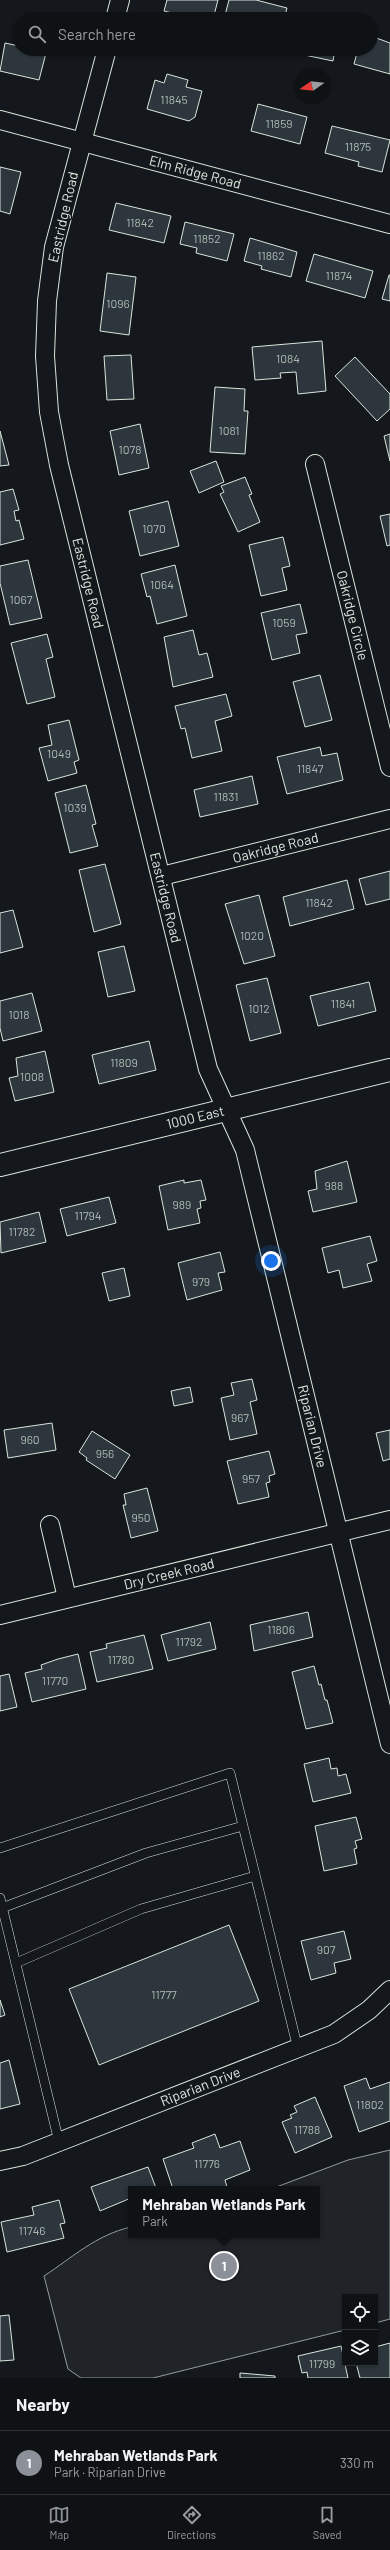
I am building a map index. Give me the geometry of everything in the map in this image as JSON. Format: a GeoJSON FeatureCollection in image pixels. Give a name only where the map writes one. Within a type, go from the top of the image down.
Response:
{"type":"FeatureCollection","features":[{"type":"Feature","properties":{"kind":"street"},"geometry":{"type":"LineString","coordinates":[[117,12],[120,0]]}},
{"type":"Feature","properties":{"kind":"street","name":"Eastridge Road"},"geometry":{"type":"LineString","coordinates":[[104,56],[54,247],[47,301],[45,356],[49,412],[59,465],[162,876],[208,1069],[227,1110]]}},
{"type":"Feature","properties":{"kind":"street","name":"Elm Ridge Road"},"geometry":{"type":"LineString","coordinates":[[0,120],[390,224]]}},
{"type":"Feature","properties":{"kind":"street","name":"Oakridge Circle"},"geometry":{"type":"LineString","coordinates":[[315,464],[390,767]]}},
{"type":"Feature","properties":{"kind":"street","name":"Oakridge Road"},"geometry":{"type":"LineString","coordinates":[[162,876],[390,819]]}},
{"type":"Feature","properties":{"kind":"street","name":"1000 East"},"geometry":{"type":"LineString","coordinates":[[0,1165],[390,1070]]}},
{"type":"Feature","properties":{"kind":"street","name":"Riparian Drive"},"geometry":{"type":"LineString","coordinates":[[227,1110],[245,1150],[390,1744]]}},
{"type":"Feature","properties":{"kind":"street","name":"Dry Creek Road"},"geometry":{"type":"LineString","coordinates":[[0,1615],[390,1520]]}},
{"type":"Feature","properties":{"kind":"street"},"geometry":{"type":"LineString","coordinates":[[50,1525],[67,1598]]}},
{"type":"Feature","properties":{"kind":"street","name":"Riparian Drive"},"geometry":{"type":"LineString","coordinates":[[0,2161],[23,2156],[334,2034],[369,2010],[390,1990]]}},
{"type":"Feature","properties":{"kind":"lane"},"geometry":{"type":"LineString","coordinates":[[0,1848],[230,1773],[298,2049]]}},
{"type":"Feature","properties":{"kind":"lane"},"geometry":{"type":"LineString","coordinates":[[2,1908],[146,1853],[243,1826]]}},
{"type":"Feature","properties":{"kind":"lane"},"geometry":{"type":"LineString","coordinates":[[16,1963],[141,1909],[255,1876]]}},
{"type":"Feature","properties":{"kind":"lane"},"geometry":{"type":"LineString","coordinates":[[0,1898],[59,2142]]}},
{"type":"Feature","properties":{"kind":"shaded area"},"geometry":{"type":"Polygon","coordinates":[[[390,2150],[390,2319],[378,2322],[378,2294],[342,2294],[342,2331],[153,2378],[81,2378],[68,2369],[44,2276],[96,2241],[107,2235],[128,2228],[128,2238],[320,2238],[320,2186],[279,2186],[348,2160],[390,2150]]]}},
{"type":"Feature","properties":{"kind":"building"},"geometry":{"type":"Polygon","coordinates":[[[167,0],[218,0],[215,12],[164,11],[167,0]]]}},
{"type":"Feature","properties":{"kind":"building"},"geometry":{"type":"Polygon","coordinates":[[[229,0],[256,0],[287,8],[286,12],[226,12],[229,0]]]}},
{"type":"Feature","properties":{"kind":"building"},"geometry":{"type":"Polygon","coordinates":[[[378,39],[390,43],[390,74],[354,64],[356,56],[378,56],[378,39]]]}},
{"type":"Feature","properties":{"kind":"building"},"geometry":{"type":"Polygon","coordinates":[[[5,43],[12,44],[12,56],[45,56],[39,80],[0,71],[5,43]]]}},
{"type":"Feature","properties":{"kind":"building"},"geometry":{"type":"Polygon","coordinates":[[[309,56],[334,56],[333,61],[309,56]]]}},
{"type":"Feature","properties":{"kind":"building"},"geometry":{"type":"Polygon","coordinates":[[[167,74],[188,80],[186,87],[202,91],[195,117],[189,121],[147,109],[155,80],[164,83],[167,74]]]}},
{"type":"Feature","properties":{"kind":"building"},"geometry":{"type":"Polygon","coordinates":[[[258,104],[307,117],[300,144],[251,131],[258,104]]]}},
{"type":"Feature","properties":{"kind":"building"},"geometry":{"type":"Polygon","coordinates":[[[332,126],[390,140],[382,172],[358,166],[359,162],[325,153],[332,126]]]}},
{"type":"Feature","properties":{"kind":"building"},"geometry":{"type":"Polygon","coordinates":[[[0,167],[21,172],[10,214],[0,211],[0,167]]]}},
{"type":"Feature","properties":{"kind":"building"},"geometry":{"type":"Polygon","coordinates":[[[116,203],[171,216],[164,243],[109,230],[116,203]]]}},
{"type":"Feature","properties":{"kind":"building"},"geometry":{"type":"Polygon","coordinates":[[[185,222],[234,234],[227,261],[196,253],[197,248],[180,244],[185,222]]]}},
{"type":"Feature","properties":{"kind":"building"},"geometry":{"type":"Polygon","coordinates":[[[250,238],[297,252],[291,277],[261,269],[262,266],[244,261],[250,238]]]}},
{"type":"Feature","properties":{"kind":"building"},"geometry":{"type":"Polygon","coordinates":[[[314,254],[373,271],[365,298],[306,281],[314,254]]]}},
{"type":"Feature","properties":{"kind":"building"},"geometry":{"type":"Polygon","coordinates":[[[107,273],[136,277],[129,335],[100,331],[107,273]]]}},
{"type":"Feature","properties":{"kind":"building"},"geometry":{"type":"Polygon","coordinates":[[[390,275],[390,301],[382,299],[390,275]]]}},
{"type":"Feature","properties":{"kind":"building"},"geometry":{"type":"Polygon","coordinates":[[[322,341],[326,391],[298,394],[296,372],[280,373],[281,378],[255,380],[252,347],[322,341]]]}},
{"type":"Feature","properties":{"kind":"building"},"geometry":{"type":"Polygon","coordinates":[[[131,355],[134,399],[107,400],[104,356],[131,355]]]}},
{"type":"Feature","properties":{"kind":"building"},"geometry":{"type":"Polygon","coordinates":[[[355,357],[390,394],[390,409],[377,421],[335,376],[355,357]]]}},
{"type":"Feature","properties":{"kind":"building"},"geometry":{"type":"Polygon","coordinates":[[[215,387],[245,389],[244,411],[248,411],[245,454],[210,452],[215,387]]]}},
{"type":"Feature","properties":{"kind":"building"},"geometry":{"type":"Polygon","coordinates":[[[140,424],[149,468],[119,475],[110,431],[140,424]]]}},
{"type":"Feature","properties":{"kind":"building"},"geometry":{"type":"Polygon","coordinates":[[[0,431],[9,465],[0,466],[0,431]]]}},
{"type":"Feature","properties":{"kind":"building"},"geometry":{"type":"Polygon","coordinates":[[[390,434],[390,461],[384,436],[390,434]]]}},
{"type":"Feature","properties":{"kind":"building"},"geometry":{"type":"Polygon","coordinates":[[[216,461],[224,482],[199,493],[190,471],[216,461]]]}},
{"type":"Feature","properties":{"kind":"building"},"geometry":{"type":"Polygon","coordinates":[[[245,477],[252,494],[249,495],[260,522],[238,532],[220,494],[224,492],[221,486],[245,477]]]}},
{"type":"Feature","properties":{"kind":"building"},"geometry":{"type":"Polygon","coordinates":[[[13,489],[19,510],[14,511],[16,521],[19,520],[24,539],[0,545],[0,492],[13,489]]]}},
{"type":"Feature","properties":{"kind":"building"},"geometry":{"type":"Polygon","coordinates":[[[168,501],[179,546],[140,556],[129,511],[168,501]]]}},
{"type":"Feature","properties":{"kind":"building"},"geometry":{"type":"Polygon","coordinates":[[[390,514],[390,545],[387,546],[380,516],[390,514]]]}},
{"type":"Feature","properties":{"kind":"building"},"geometry":{"type":"Polygon","coordinates":[[[283,537],[290,566],[282,568],[287,590],[261,596],[249,545],[283,537]]]}},
{"type":"Feature","properties":{"kind":"building"},"geometry":{"type":"Polygon","coordinates":[[[28,560],[42,618],[10,625],[0,583],[0,566],[28,560]]]}},
{"type":"Feature","properties":{"kind":"building"},"geometry":{"type":"Polygon","coordinates":[[[175,565],[187,616],[157,624],[150,596],[147,597],[141,574],[175,565]]]}},
{"type":"Feature","properties":{"kind":"building"},"geometry":{"type":"Polygon","coordinates":[[[300,604],[307,633],[296,635],[300,653],[272,660],[261,613],[300,604]]]}},
{"type":"Feature","properties":{"kind":"building"},"geometry":{"type":"Polygon","coordinates":[[[193,630],[199,655],[207,653],[213,677],[173,687],[164,637],[193,630]]]}},
{"type":"Feature","properties":{"kind":"building"},"geometry":{"type":"Polygon","coordinates":[[[47,634],[53,657],[46,659],[55,697],[27,704],[11,643],[47,634]]]}},
{"type":"Feature","properties":{"kind":"building"},"geometry":{"type":"Polygon","coordinates":[[[320,675],[332,720],[305,727],[293,682],[320,675]]]}},
{"type":"Feature","properties":{"kind":"building"},"geometry":{"type":"Polygon","coordinates":[[[226,694],[232,716],[215,721],[222,751],[192,758],[185,728],[181,729],[175,706],[226,694]]]}},
{"type":"Feature","properties":{"kind":"building"},"geometry":{"type":"Polygon","coordinates":[[[69,720],[79,760],[74,762],[77,773],[48,781],[39,748],[52,745],[48,725],[69,720]]]}},
{"type":"Feature","properties":{"kind":"building"},"geometry":{"type":"Polygon","coordinates":[[[320,747],[322,756],[337,753],[343,780],[287,794],[277,757],[320,747]]]}},
{"type":"Feature","properties":{"kind":"building"},"geometry":{"type":"Polygon","coordinates":[[[252,776],[258,804],[200,817],[194,790],[252,776]]]}},
{"type":"Feature","properties":{"kind":"building"},"geometry":{"type":"Polygon","coordinates":[[[86,785],[96,824],[92,825],[98,846],[70,853],[55,793],[86,785]]]}},
{"type":"Feature","properties":{"kind":"building"},"geometry":{"type":"Polygon","coordinates":[[[105,864],[121,924],[94,932],[79,870],[105,864]]]}},
{"type":"Feature","properties":{"kind":"building"},"geometry":{"type":"Polygon","coordinates":[[[390,871],[390,899],[366,905],[359,879],[390,871]]]}},
{"type":"Feature","properties":{"kind":"building"},"geometry":{"type":"Polygon","coordinates":[[[347,880],[354,909],[290,926],[283,897],[347,880]]]}},
{"type":"Feature","properties":{"kind":"building"},"geometry":{"type":"Polygon","coordinates":[[[259,895],[275,956],[244,964],[225,904],[259,895]]]}},
{"type":"Feature","properties":{"kind":"building"},"geometry":{"type":"Polygon","coordinates":[[[13,910],[23,947],[0,953],[0,913],[13,910]]]}},
{"type":"Feature","properties":{"kind":"building"},"geometry":{"type":"Polygon","coordinates":[[[124,946],[135,991],[108,997],[98,952],[124,946]]]}},
{"type":"Feature","properties":{"kind":"building"},"geometry":{"type":"Polygon","coordinates":[[[267,978],[281,1033],[250,1041],[236,985],[267,978]]]}},
{"type":"Feature","properties":{"kind":"building"},"geometry":{"type":"Polygon","coordinates":[[[369,982],[376,1011],[318,1026],[310,996],[369,982]]]}},
{"type":"Feature","properties":{"kind":"building"},"geometry":{"type":"Polygon","coordinates":[[[32,993],[42,1031],[3,1041],[0,1028],[0,1001],[32,993]]]}},
{"type":"Feature","properties":{"kind":"building"},"geometry":{"type":"Polygon","coordinates":[[[149,1041],[156,1070],[99,1084],[92,1055],[149,1041]]]}},
{"type":"Feature","properties":{"kind":"building"},"geometry":{"type":"Polygon","coordinates":[[[45,1051],[54,1092],[15,1101],[9,1078],[18,1076],[16,1058],[45,1051]]]}},
{"type":"Feature","properties":{"kind":"building"},"geometry":{"type":"Polygon","coordinates":[[[347,1161],[357,1202],[313,1212],[308,1191],[317,1189],[315,1171],[347,1161]]]}},
{"type":"Feature","properties":{"kind":"building"},"geometry":{"type":"Polygon","coordinates":[[[184,1180],[184,1183],[201,1180],[206,1200],[200,1201],[201,1208],[197,1209],[200,1223],[168,1230],[159,1186],[184,1180]]]}},
{"type":"Feature","properties":{"kind":"building"},"geometry":{"type":"Polygon","coordinates":[[[109,1197],[116,1223],[67,1236],[60,1209],[109,1197]]]}},
{"type":"Feature","properties":{"kind":"building"},"geometry":{"type":"Polygon","coordinates":[[[39,1212],[46,1242],[1,1253],[0,1222],[39,1212]]]}},
{"type":"Feature","properties":{"kind":"building"},"geometry":{"type":"Polygon","coordinates":[[[370,1236],[377,1261],[367,1264],[372,1281],[343,1288],[339,1270],[328,1273],[322,1248],[370,1236]]]}},
{"type":"Feature","properties":{"kind":"building"},"geometry":{"type":"Polygon","coordinates":[[[220,1252],[225,1272],[218,1273],[222,1290],[187,1300],[178,1263],[220,1252]]]}},
{"type":"Feature","properties":{"kind":"building"},"geometry":{"type":"Polygon","coordinates":[[[124,1268],[130,1296],[109,1301],[102,1273],[124,1268]]]}},
{"type":"Feature","properties":{"kind":"building"},"geometry":{"type":"Polygon","coordinates":[[[252,1379],[257,1400],[250,1402],[257,1434],[230,1440],[221,1398],[234,1395],[231,1383],[252,1379]]]}},
{"type":"Feature","properties":{"kind":"building"},"geometry":{"type":"Polygon","coordinates":[[[190,1387],[193,1402],[174,1406],[171,1391],[190,1387]]]}},
{"type":"Feature","properties":{"kind":"building"},"geometry":{"type":"Polygon","coordinates":[[[52,1423],[56,1450],[8,1458],[4,1430],[52,1423]]]}},
{"type":"Feature","properties":{"kind":"building"},"geometry":{"type":"Polygon","coordinates":[[[390,1430],[390,1459],[383,1461],[376,1433],[390,1430]]]}},
{"type":"Feature","properties":{"kind":"building"},"geometry":{"type":"Polygon","coordinates":[[[92,1431],[130,1455],[115,1479],[86,1460],[87,1458],[79,1452],[92,1431]]]}},
{"type":"Feature","properties":{"kind":"building"},"geometry":{"type":"Polygon","coordinates":[[[269,1451],[275,1474],[269,1476],[270,1482],[266,1483],[269,1497],[238,1504],[227,1461],[269,1451]]]}},
{"type":"Feature","properties":{"kind":"building"},"geometry":{"type":"Polygon","coordinates":[[[147,1488],[158,1531],[131,1538],[123,1505],[126,1505],[124,1494],[147,1488]]]}},
{"type":"Feature","properties":{"kind":"building"},"geometry":{"type":"Polygon","coordinates":[[[308,1612],[313,1637],[254,1651],[250,1625],[308,1612]]]}},
{"type":"Feature","properties":{"kind":"building"},"geometry":{"type":"Polygon","coordinates":[[[210,1622],[216,1649],[168,1661],[161,1635],[210,1622]]]}},
{"type":"Feature","properties":{"kind":"building"},"geometry":{"type":"Polygon","coordinates":[[[144,1635],[153,1669],[97,1682],[90,1652],[107,1648],[106,1644],[144,1635]]]}},
{"type":"Feature","properties":{"kind":"building"},"geometry":{"type":"Polygon","coordinates":[[[78,1654],[86,1689],[32,1702],[25,1673],[42,1669],[41,1665],[78,1654]]]}},
{"type":"Feature","properties":{"kind":"building"},"geometry":{"type":"Polygon","coordinates":[[[314,1666],[319,1685],[321,1684],[325,1700],[327,1700],[333,1723],[306,1729],[292,1672],[314,1666]]]}},
{"type":"Feature","properties":{"kind":"building"},"geometry":{"type":"Polygon","coordinates":[[[9,1674],[17,1707],[0,1711],[0,1676],[9,1674]]]}},
{"type":"Feature","properties":{"kind":"building"},"geometry":{"type":"Polygon","coordinates":[[[329,1758],[331,1769],[337,1768],[338,1776],[346,1774],[351,1793],[313,1802],[304,1764],[329,1758]]]}},
{"type":"Feature","properties":{"kind":"building"},"geometry":{"type":"Polygon","coordinates":[[[356,1817],[362,1839],[355,1841],[357,1848],[354,1849],[357,1864],[324,1871],[315,1826],[356,1817]]]}},
{"type":"Feature","properties":{"kind":"building"},"geometry":{"type":"Polygon","coordinates":[[[229,1925],[259,2001],[99,2065],[69,1989],[229,1925]]]}},
{"type":"Feature","properties":{"kind":"building"},"geometry":{"type":"Polygon","coordinates":[[[344,1931],[351,1959],[334,1963],[336,1973],[311,1980],[301,1941],[344,1931]]]}},
{"type":"Feature","properties":{"kind":"building"},"geometry":{"type":"Polygon","coordinates":[[[0,2000],[5,2015],[0,2017],[0,2000]]]}},
{"type":"Feature","properties":{"kind":"building"},"geometry":{"type":"Polygon","coordinates":[[[9,2060],[20,2104],[0,2109],[0,2063],[9,2060]]]}},
{"type":"Feature","properties":{"kind":"building"},"geometry":{"type":"Polygon","coordinates":[[[366,2078],[370,2089],[390,2082],[390,2121],[359,2132],[344,2086],[366,2078]]]}},
{"type":"Feature","properties":{"kind":"building"},"geometry":{"type":"Polygon","coordinates":[[[315,2097],[332,2137],[295,2153],[282,2122],[292,2118],[290,2115],[297,2112],[294,2106],[315,2097]]]}},
{"type":"Feature","properties":{"kind":"building"},"geometry":{"type":"Polygon","coordinates":[[[215,2134],[220,2148],[240,2141],[250,2170],[225,2180],[227,2186],[172,2186],[163,2159],[194,2148],[192,2143],[215,2134]]]}},
{"type":"Feature","properties":{"kind":"building"},"geometry":{"type":"Polygon","coordinates":[[[148,2167],[155,2186],[128,2186],[128,2199],[100,2211],[91,2187],[148,2167]]]}},
{"type":"Feature","properties":{"kind":"building"},"geometry":{"type":"Polygon","coordinates":[[[59,2200],[65,2223],[60,2224],[64,2238],[7,2252],[1,2222],[34,2215],[32,2207],[59,2200]]]}},
{"type":"Feature","properties":{"kind":"building"},"geometry":{"type":"Polygon","coordinates":[[[9,2315],[14,2360],[0,2361],[0,2316],[9,2315]]]}},
{"type":"Feature","properties":{"kind":"building"},"geometry":{"type":"Polygon","coordinates":[[[390,2343],[390,2378],[360,2378],[357,2366],[378,2366],[378,2346],[390,2343]]]}},
{"type":"Feature","properties":{"kind":"building"},"geometry":{"type":"Polygon","coordinates":[[[341,2346],[342,2366],[345,2366],[348,2378],[308,2378],[307,2372],[302,2373],[298,2356],[341,2346]]]}},
{"type":"Feature","properties":{"kind":"building"},"geometry":{"type":"Polygon","coordinates":[[[240,2373],[275,2376],[275,2378],[240,2378],[240,2373]]]}},
{"type":"Feature","properties":{"kind":"place","name":"Mehraban Wetlands Park"},"geometry":{"type":"Point","coordinates":[224,2266]}}]}
